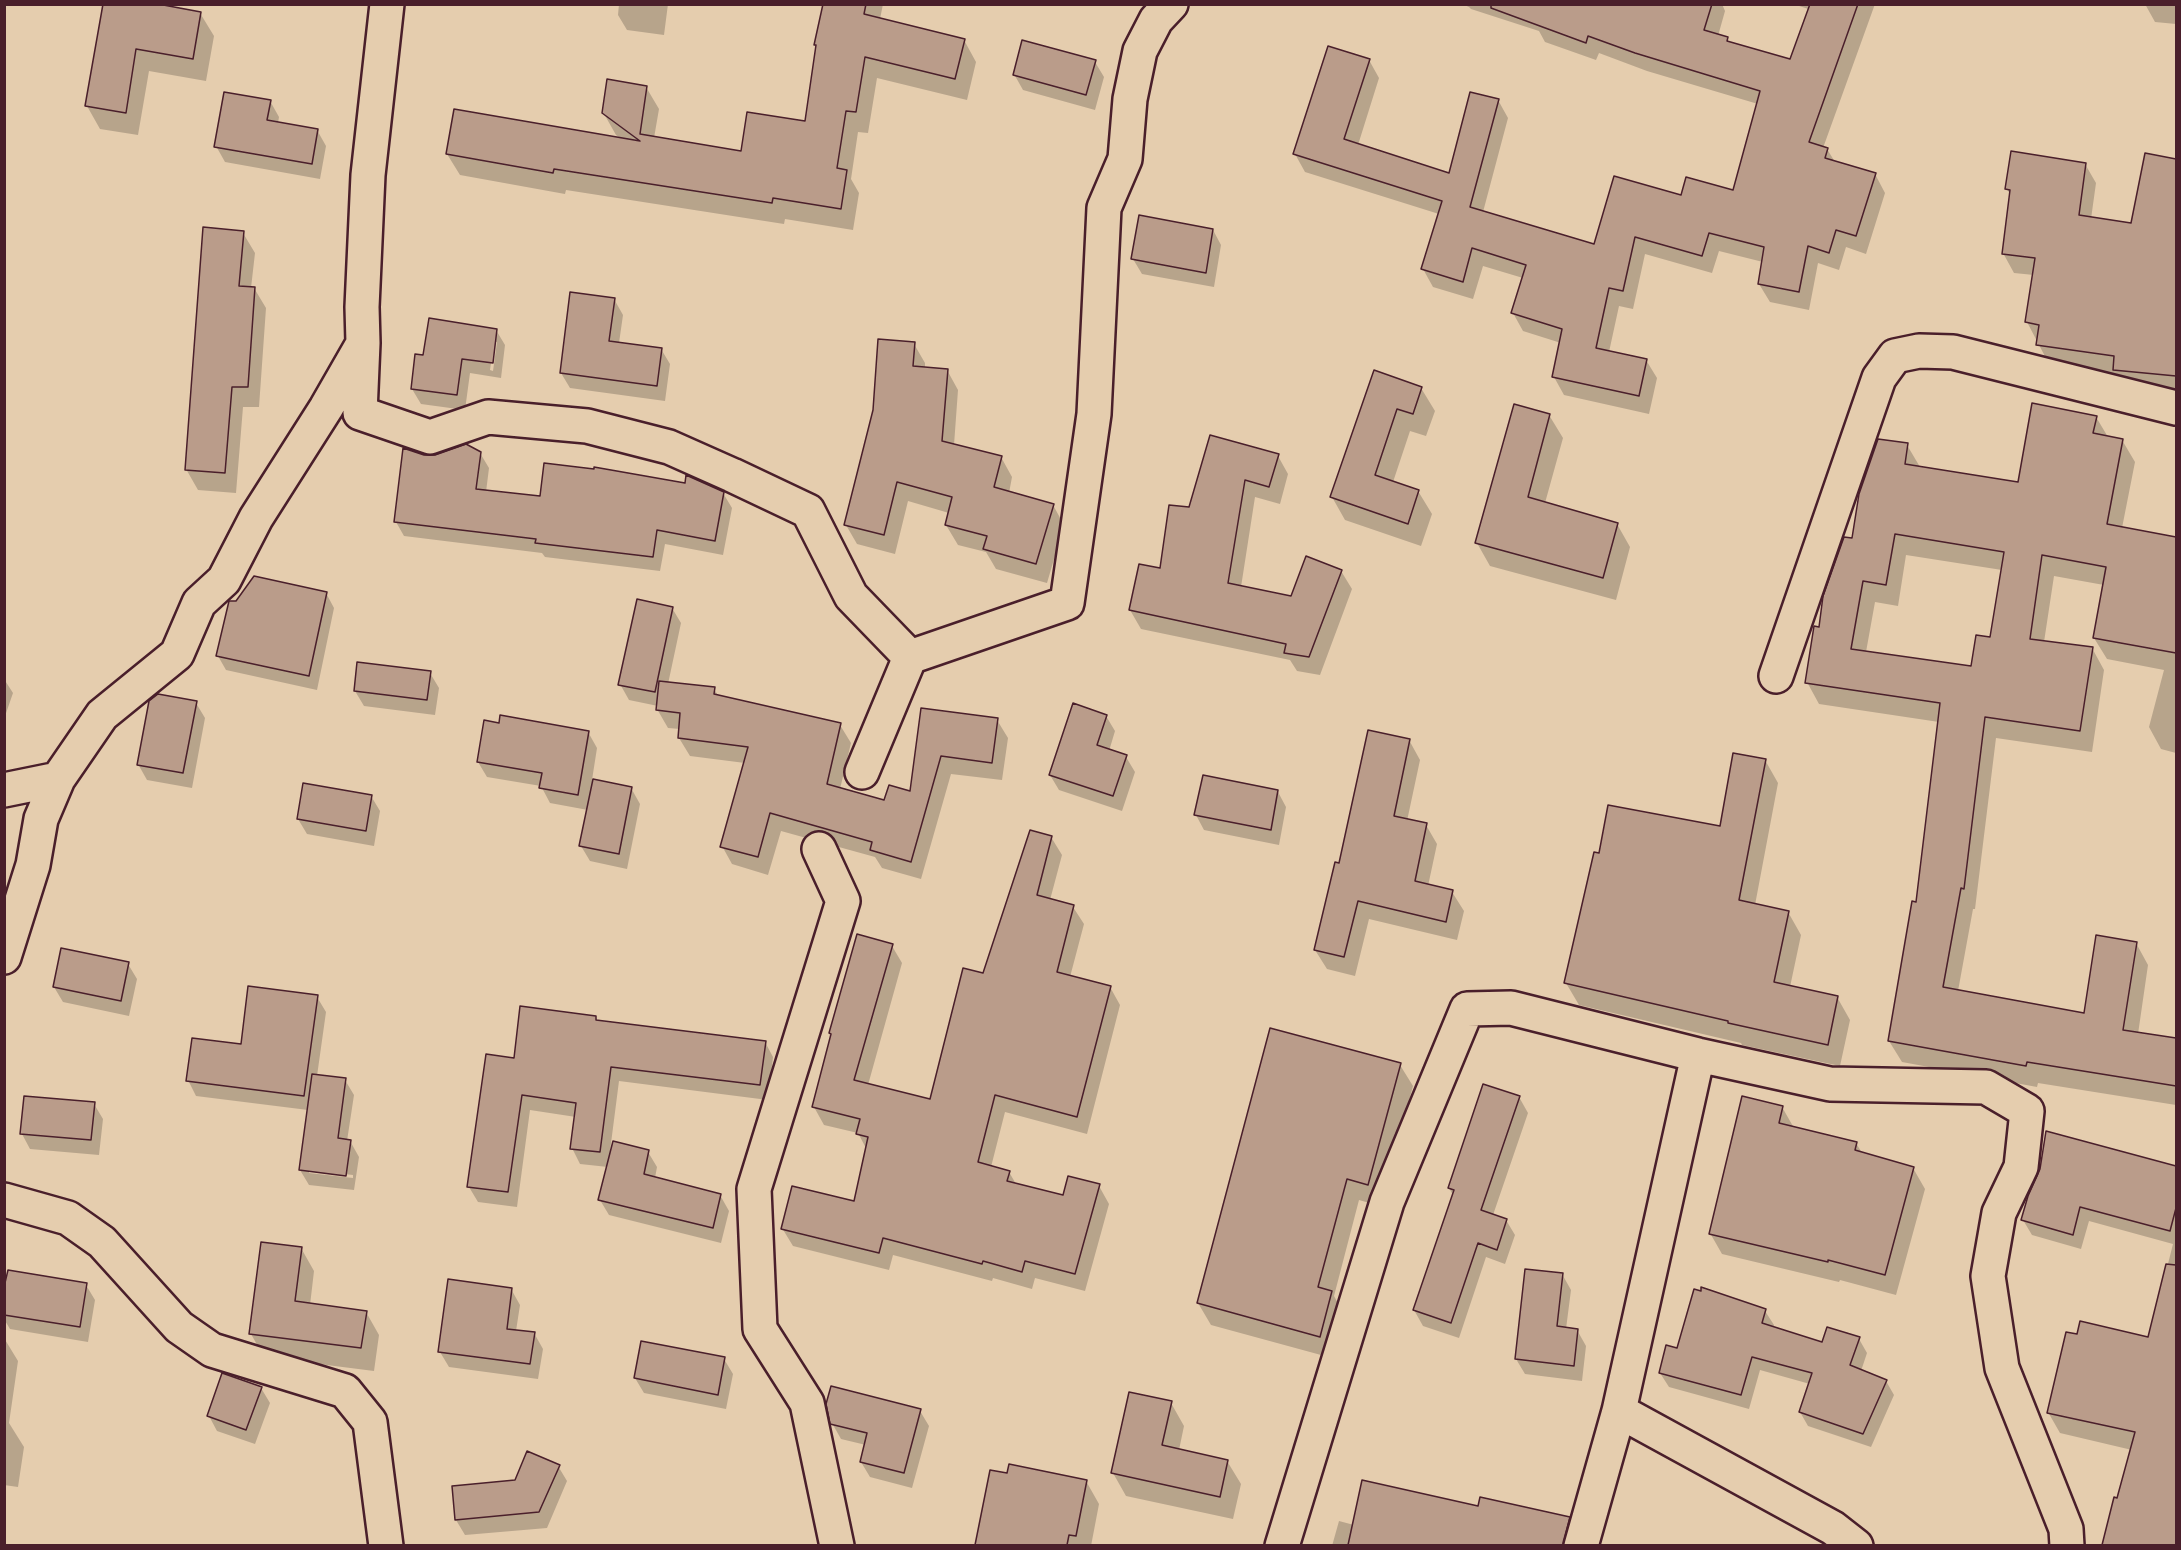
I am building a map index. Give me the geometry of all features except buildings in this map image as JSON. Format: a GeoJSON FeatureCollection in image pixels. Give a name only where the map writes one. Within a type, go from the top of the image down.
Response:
{"type":"FeatureCollection","features":[{"type":"Feature","properties":{"kind":"street"},"geometry":{"type":"LineString","coordinates":[[387,4],[368,175],[360,413],[430,437],[488,417],[587,426],[669,447],[808,511],[851,596],[910,657]]}},
{"type":"Feature","properties":{"kind":"street"},"geometry":{"type":"LineString","coordinates":[[862,772],[910,657],[1067,603],[1094,414],[1104,208],[1125,159],[1130,99],[1140,51],[1156,20],[1172,4]]}},
{"type":"Feature","properties":{"kind":"street"},"geometry":{"type":"LineString","coordinates":[[4,957],[33,866],[41,819],[58,779],[102,715],[177,654],[199,603],[224,580],[256,518],[326,408],[363,343]]}},
{"type":"Feature","properties":{"kind":"street"},"geometry":{"type":"LineString","coordinates":[[1776,676],[1879,378],[1895,356],[1919,351],[1953,352],[2176,408]]}},
{"type":"Feature","properties":{"kind":"street"},"geometry":{"type":"LineString","coordinates":[[4,790],[58,779]]}},
{"type":"Feature","properties":{"kind":"street"},"geometry":{"type":"LineString","coordinates":[[819,849],[843,901],[754,1189],[760,1329],[807,1403],[837,1545]]}},
{"type":"Feature","properties":{"kind":"street"},"geometry":{"type":"LineString","coordinates":[[1282,1545],[1387,1202],[1467,1009],[1511,1008],[1698,1055],[1830,1084],[1986,1087],[2027,1111],[2021,1167],[1999,1213],[1989,1276],[2002,1368],[2066,1528],[2067,1545]]}},
{"type":"Feature","properties":{"kind":"street"},"geometry":{"type":"LineString","coordinates":[[1581,1545],[1619,1411],[1698,1055]]}},
{"type":"Feature","properties":{"kind":"street"},"geometry":{"type":"LineString","coordinates":[[4,1200],[68,1218],[102,1242],[179,1327],[212,1350],[345,1391],[370,1422],[386,1545]]}},
{"type":"Feature","properties":{"kind":"street"},"geometry":{"type":"LineString","coordinates":[[1619,1411],[1833,1528],[1856,1545]]}}]}
